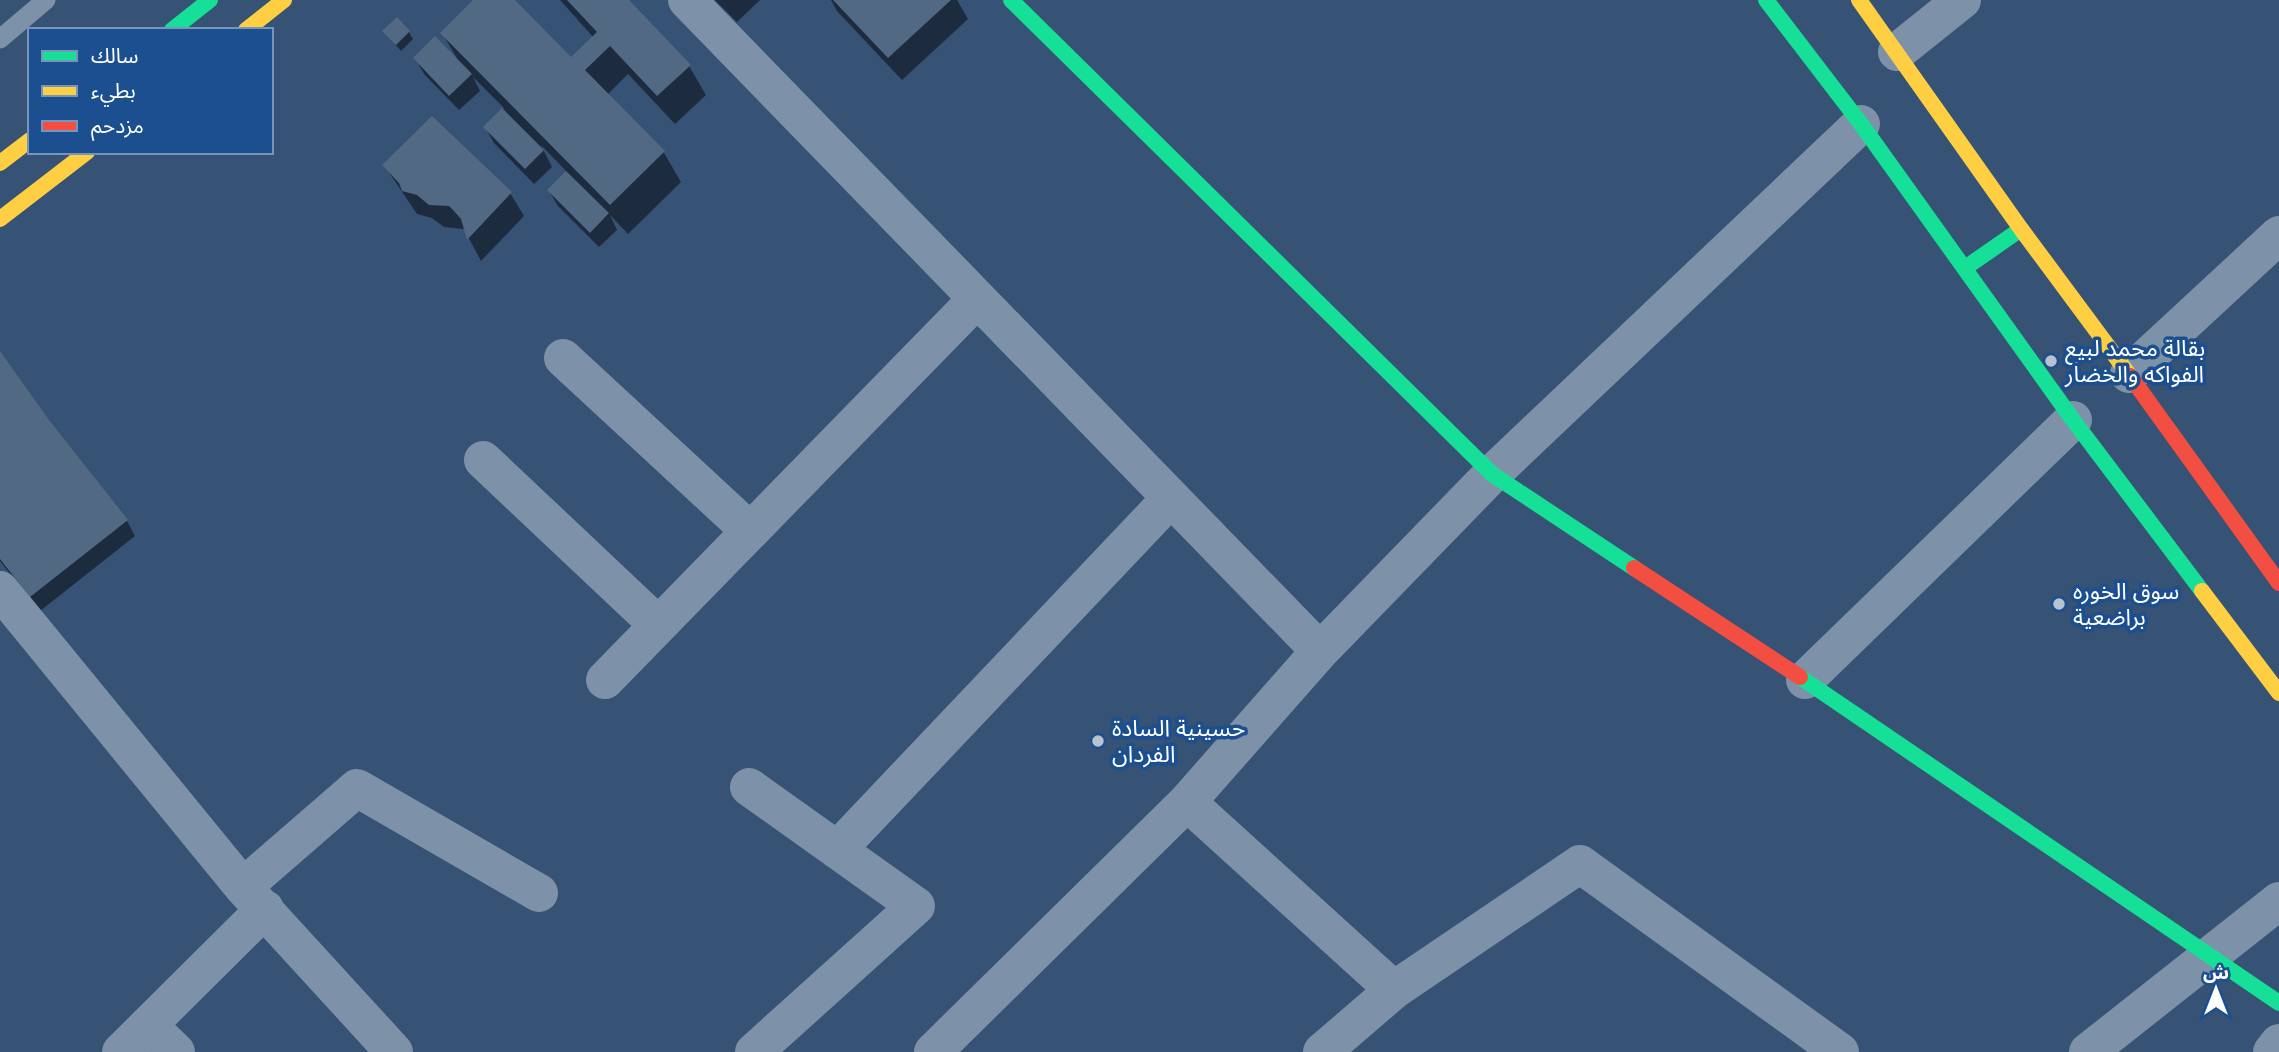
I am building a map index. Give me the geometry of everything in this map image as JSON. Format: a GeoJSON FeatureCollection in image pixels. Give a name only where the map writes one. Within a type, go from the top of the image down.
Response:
{"type":"FeatureCollection","features":[{"type":"Feature","properties":{"kind":"street"},"geometry":{"type":"LineString","coordinates":[[175,28],[210,0]]}},
{"type":"Feature","properties":{"kind":"street"},"geometry":{"type":"LineString","coordinates":[[249,28],[284,0]]}},
{"type":"Feature","properties":{"kind":"street"},"geometry":{"type":"LineString","coordinates":[[687,0],[1320,651]]}},
{"type":"Feature","properties":{"kind":"street"},"geometry":{"type":"LineString","coordinates":[[1011,0],[1492,474],[1805,680],[2279,1003]]}},
{"type":"Feature","properties":{"kind":"street"},"geometry":{"type":"LineString","coordinates":[[1766,0],[1861,124],[2073,420],[2279,694]]}},
{"type":"Feature","properties":{"kind":"street"},"geometry":{"type":"LineString","coordinates":[[1859,0],[2021,229],[2279,583]]}},
{"type":"Feature","properties":{"kind":"street"},"geometry":{"type":"LineString","coordinates":[[1897,52],[1962,0]]}},
{"type":"Feature","properties":{"kind":"street"},"geometry":{"type":"LineString","coordinates":[[933,1052],[1187,802],[1320,651],[1492,474],[1861,124]]}},
{"type":"Feature","properties":{"kind":"street"},"geometry":{"type":"LineString","coordinates":[[0,163],[28,142]]}},
{"type":"Feature","properties":{"kind":"street"},"geometry":{"type":"LineString","coordinates":[[0,219],[84,154]]}},
{"type":"Feature","properties":{"kind":"street"},"geometry":{"type":"LineString","coordinates":[[1965,268],[2021,229]]}},
{"type":"Feature","properties":{"kind":"street"},"geometry":{"type":"LineString","coordinates":[[2129,374],[2279,236]]}},
{"type":"Feature","properties":{"kind":"street"},"geometry":{"type":"LineString","coordinates":[[605,680],[977,299]]}},
{"type":"Feature","properties":{"kind":"street"},"geometry":{"type":"LineString","coordinates":[[564,358],[750,531]]}},
{"type":"Feature","properties":{"kind":"street"},"geometry":{"type":"LineString","coordinates":[[1805,680],[2073,420]]}},
{"type":"Feature","properties":{"kind":"street"},"geometry":{"type":"LineString","coordinates":[[482,460],[658,625]]}},
{"type":"Feature","properties":{"kind":"street"},"geometry":{"type":"LineString","coordinates":[[836,850],[1171,498]]}},
{"type":"Feature","properties":{"kind":"street"},"geometry":{"type":"LineString","coordinates":[[0,590],[254,898],[394,1052]]}},
{"type":"Feature","properties":{"kind":"street"},"geometry":{"type":"LineString","coordinates":[[749,787],[916,906],[754,1052]]}},
{"type":"Feature","properties":{"kind":"street"},"geometry":{"type":"LineString","coordinates":[[121,1052],[148,1025],[254,898],[357,788],[539,893]]}},
{"type":"Feature","properties":{"kind":"street"},"geometry":{"type":"LineString","coordinates":[[1187,802],[1394,990]]}},
{"type":"Feature","properties":{"kind":"street"},"geometry":{"type":"LineString","coordinates":[[1322,1052],[1394,990],[1580,864],[1840,1052]]}},
{"type":"Feature","properties":{"kind":"street"},"geometry":{"type":"LineString","coordinates":[[2088,1052],[2279,901]]}},
{"type":"Feature","properties":{"kind":"street"},"geometry":{"type":"LineString","coordinates":[[148,1025],[176,1052]]}},
{"type":"Feature","properties":{"kind":"street"},"geometry":{"type":"LineString","coordinates":[[2272,1052],[2279,1043]]}},
{"type":"Feature","properties":{"kind":"lane"},"geometry":{"type":"LineString","coordinates":[[0,39],[46,0]]}},
{"type":"Feature","properties":{"kind":"building"},"geometry":{"type":"Polygon","coordinates":[[[473,0],[515,0],[571,57],[597,32],[567,0],[629,0],[691,65],[657,96],[610,46],[585,70],[665,151],[610,205],[440,33],[473,0]]]}},
{"type":"Feature","properties":{"kind":"building"},"geometry":{"type":"Polygon","coordinates":[[[833,0],[951,0],[888,58],[833,0]]]}},
{"type":"Feature","properties":{"kind":"building"},"geometry":{"type":"Polygon","coordinates":[[[397,17],[410,31],[396,45],[382,31],[397,17]]]}},
{"type":"Feature","properties":{"kind":"building"},"geometry":{"type":"Polygon","coordinates":[[[435,36],[472,74],[449,96],[413,58],[435,36]]]}},
{"type":"Feature","properties":{"kind":"building"},"geometry":{"type":"Polygon","coordinates":[[[502,108],[544,150],[525,169],[483,127],[502,108]]]}},
{"type":"Feature","properties":{"kind":"building"},"geometry":{"type":"Polygon","coordinates":[[[432,116],[512,192],[467,240],[461,219],[449,206],[429,205],[417,195],[402,191],[399,183],[382,165],[432,116]]]}},
{"type":"Feature","properties":{"kind":"building"},"geometry":{"type":"Polygon","coordinates":[[[566,171],[609,213],[590,233],[547,190],[566,171]]]}},
{"type":"Feature","properties":{"kind":"building"},"geometry":{"type":"Polygon","coordinates":[[[0,351],[49,420],[128,520],[30,597],[0,559],[0,351]]]}},
{"type":"Feature","properties":{"kind":"traffic: fast"},"geometry":{"type":"LineString","coordinates":[[175,28],[210,0]]}},
{"type":"Feature","properties":{"kind":"traffic: fast"},"geometry":{"type":"LineString","coordinates":[[1011,0],[1492,474],[1634,568]]}},
{"type":"Feature","properties":{"kind":"traffic: fast"},"geometry":{"type":"LineString","coordinates":[[1766,0],[1861,124],[2073,420],[2202,591]]}},
{"type":"Feature","properties":{"kind":"traffic: fast"},"geometry":{"type":"LineString","coordinates":[[1965,268],[2021,229]]}},
{"type":"Feature","properties":{"kind":"traffic: fast"},"geometry":{"type":"LineString","coordinates":[[1800,677],[2279,1003]]}},
{"type":"Feature","properties":{"kind":"traffic: slow"},"geometry":{"type":"LineString","coordinates":[[249,28],[284,0]]}},
{"type":"Feature","properties":{"kind":"traffic: slow"},"geometry":{"type":"LineString","coordinates":[[1859,0],[2021,229],[2130,376]]}},
{"type":"Feature","properties":{"kind":"traffic: slow"},"geometry":{"type":"LineString","coordinates":[[0,163],[28,142]]}},
{"type":"Feature","properties":{"kind":"traffic: slow"},"geometry":{"type":"LineString","coordinates":[[0,219],[84,154]]}},
{"type":"Feature","properties":{"kind":"traffic: slow"},"geometry":{"type":"LineString","coordinates":[[2202,591],[2279,693]]}},
{"type":"Feature","properties":{"kind":"traffic: jam"},"geometry":{"type":"LineString","coordinates":[[2130,376],[2279,583]]}},
{"type":"Feature","properties":{"kind":"traffic: jam"},"geometry":{"type":"LineString","coordinates":[[1634,568],[1800,677]]}},
{"type":"Feature","properties":{"kind":"place","name":"بقالة محمد لبيع الفواكه والخضار"},"geometry":{"type":"Point","coordinates":[2051,361]}},
{"type":"Feature","properties":{"kind":"place","name":"سوق الخوره براضعية"},"geometry":{"type":"Point","coordinates":[2059,604]}},
{"type":"Feature","properties":{"kind":"place","name":"حسينية السادة الفردان"},"geometry":{"type":"Point","coordinates":[1098,741]}}]}
